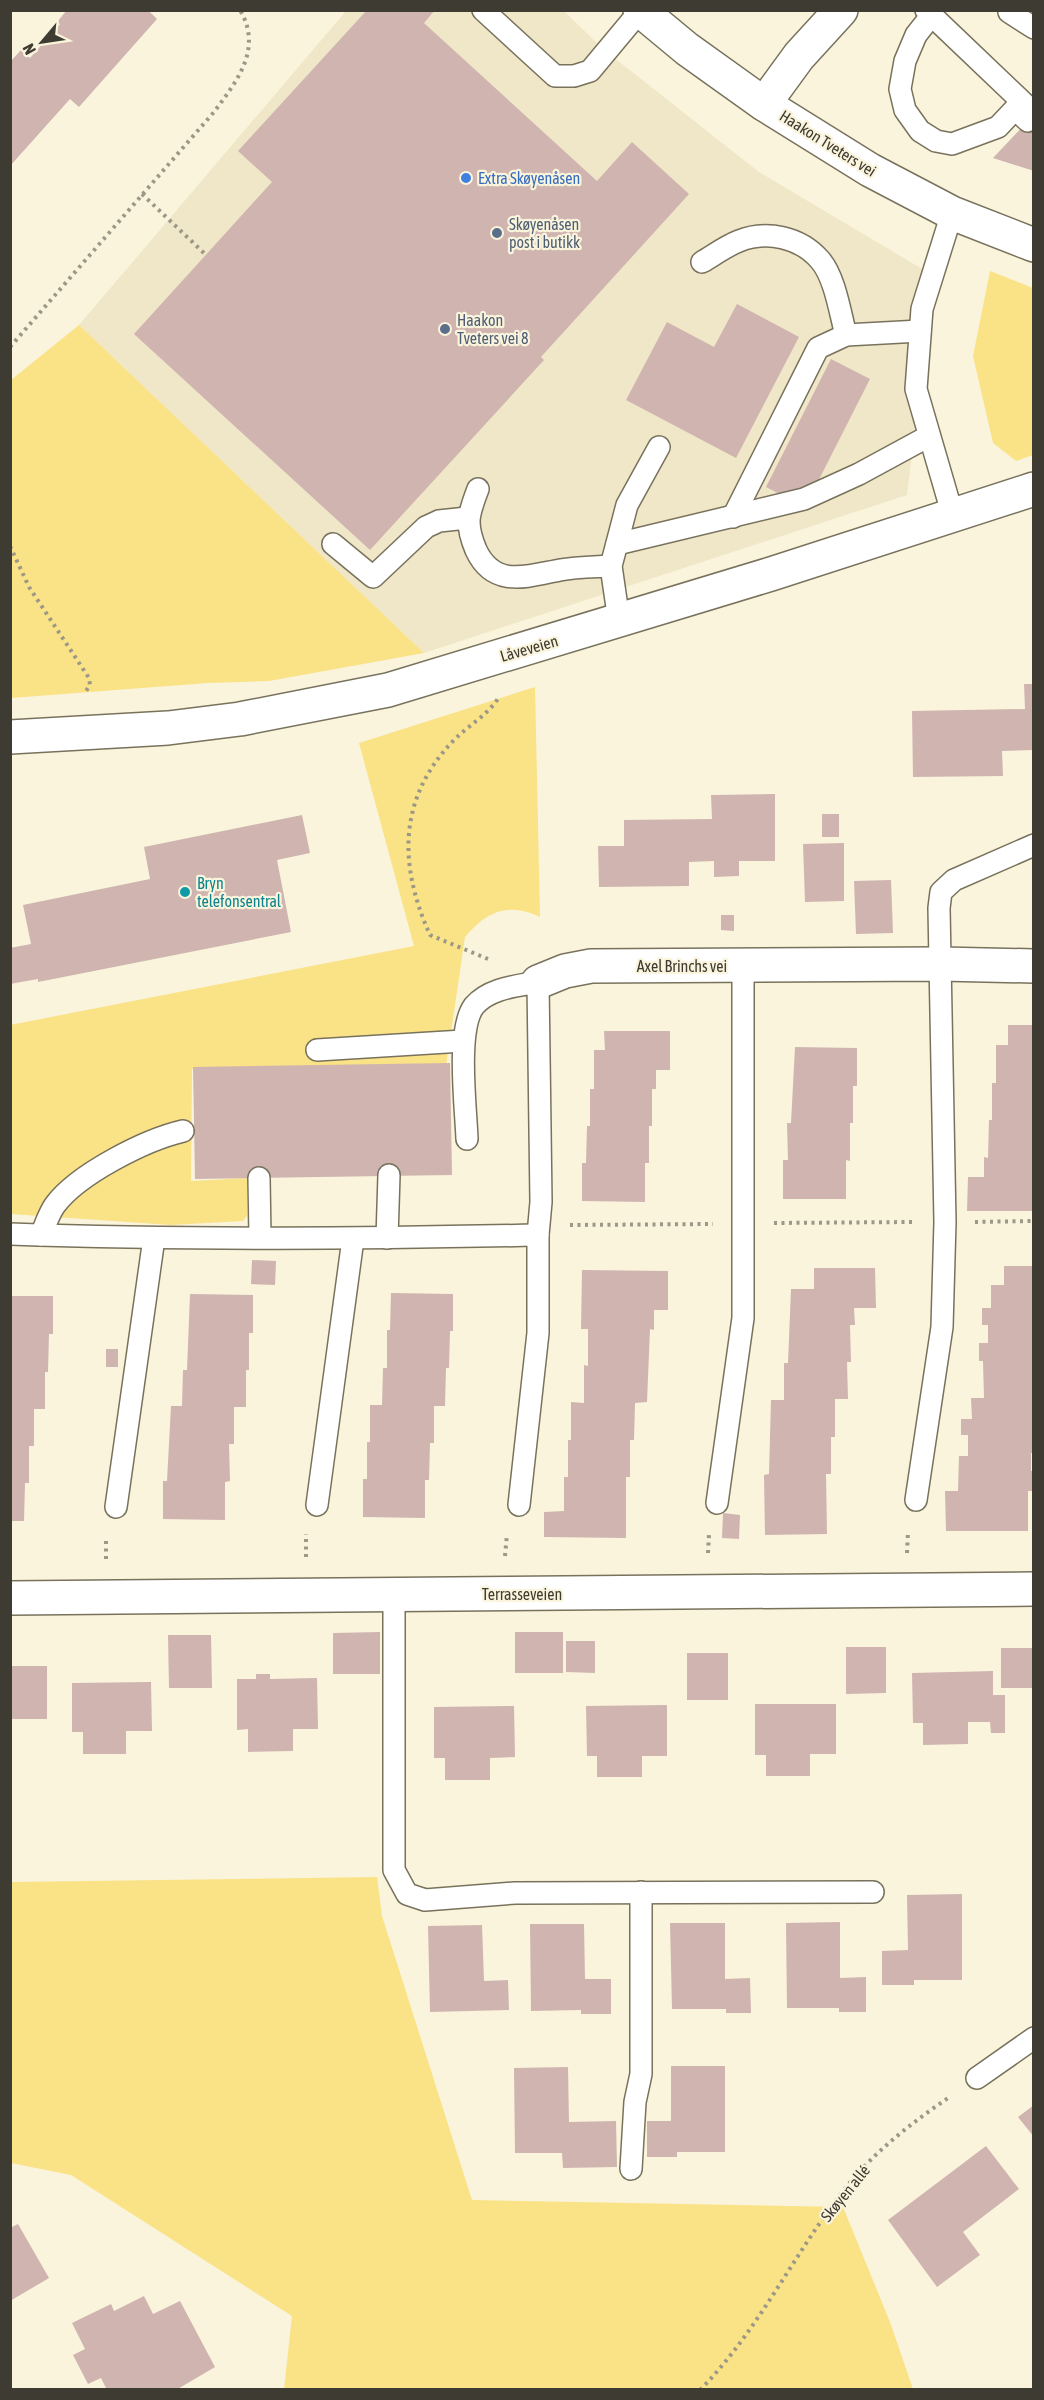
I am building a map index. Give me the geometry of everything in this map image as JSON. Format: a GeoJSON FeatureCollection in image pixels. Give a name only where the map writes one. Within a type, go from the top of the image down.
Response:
{"type":"FeatureCollection","features":[{"type":"Feature","properties":{"kind":"street"},"geometry":{"type":"LineString","coordinates":[[764,104],[799,56],[841,10]]}},
{"type":"Feature","properties":{"kind":"street","name":"Haakon Tveters vei"},"geometry":{"type":"LineString","coordinates":[[640,11],[687,49],[764,104],[870,170],[951,213],[1034,245]]}},
{"type":"Feature","properties":{"kind":"street","name":"Låveveien"},"geometry":{"type":"LineString","coordinates":[[10,736],[168,728],[270,715],[388,690],[619,621],[1034,489]]}},
{"type":"Feature","properties":{"kind":"street","name":"Axel Brinchs vei"},"geometry":{"type":"LineString","coordinates":[[538,982],[565,971],[591,966],[743,967],[941,964],[1034,966]]}},
{"type":"Feature","properties":{"kind":"street","name":"Terrasseveien"},"geometry":{"type":"LineString","coordinates":[[10,1598],[1034,1589]]}},
{"type":"Feature","properties":{"kind":"lane"},"geometry":{"type":"LineString","coordinates":[[483,10],[555,76],[574,76],[590,71],[640,11]]}},
{"type":"Feature","properties":{"kind":"lane"},"geometry":{"type":"LineString","coordinates":[[1009,11],[1034,28]]}},
{"type":"Feature","properties":{"kind":"lane"},"geometry":{"type":"LineString","coordinates":[[928,13],[1030,117],[1015,109],[999,127],[952,144],[936,141],[920,131],[905,110],[900,89],[905,61],[928,13]]}},
{"type":"Feature","properties":{"kind":"lane"},"geometry":{"type":"LineString","coordinates":[[951,213],[922,309],[916,389],[953,516]]}},
{"type":"Feature","properties":{"kind":"lane"},"geometry":{"type":"LineString","coordinates":[[702,262],[739,241],[762,236],[783,237],[803,245],[821,261],[837,298],[846,334]]}},
{"type":"Feature","properties":{"kind":"lane"},"geometry":{"type":"LineString","coordinates":[[733,516],[818,348],[846,334],[920,331]]}},
{"type":"Feature","properties":{"kind":"lane"},"geometry":{"type":"LineString","coordinates":[[616,544],[804,499],[859,474],[929,436]]}},
{"type":"Feature","properties":{"kind":"lane"},"geometry":{"type":"LineString","coordinates":[[619,621],[611,566],[616,544],[627,505],[659,447]]}},
{"type":"Feature","properties":{"kind":"lane"},"geometry":{"type":"LineString","coordinates":[[478,489],[467,518],[472,539],[489,568],[509,577],[527,579],[561,570],[611,566]]}},
{"type":"Feature","properties":{"kind":"lane"},"geometry":{"type":"LineString","coordinates":[[333,544],[373,578],[426,527],[439,521],[467,518]]}},
{"type":"Feature","properties":{"kind":"lane"},"geometry":{"type":"LineString","coordinates":[[916,1500],[942,1327],[945,1222],[939,908],[941,892],[954,880],[1034,845]]}},
{"type":"Feature","properties":{"kind":"lane"},"geometry":{"type":"LineString","coordinates":[[717,1503],[743,1318],[743,967]]}},
{"type":"Feature","properties":{"kind":"lane"},"geometry":{"type":"LineString","coordinates":[[519,1505],[538,1333],[538,982]]}},
{"type":"Feature","properties":{"kind":"lane","name":"Axel Brinchs vei"},"geometry":{"type":"LineString","coordinates":[[467,1139],[463,1041],[474,1007],[492,993],[538,982]]}},
{"type":"Feature","properties":{"kind":"lane"},"geometry":{"type":"LineString","coordinates":[[316,1050],[463,1041]]}},
{"type":"Feature","properties":{"kind":"lane"},"geometry":{"type":"LineString","coordinates":[[41,1235],[55,1205],[94,1171],[164,1135],[183,1131]]}},
{"type":"Feature","properties":{"kind":"lane"},"geometry":{"type":"LineString","coordinates":[[387,1238],[388,1175]]}},
{"type":"Feature","properties":{"kind":"lane"},"geometry":{"type":"LineString","coordinates":[[259,1178],[260,1237]]}},
{"type":"Feature","properties":{"kind":"lane"},"geometry":{"type":"LineString","coordinates":[[10,1234],[154,1238],[353,1239],[539,1231]]}},
{"type":"Feature","properties":{"kind":"lane"},"geometry":{"type":"LineString","coordinates":[[116,1506],[154,1238]]}},
{"type":"Feature","properties":{"kind":"lane"},"geometry":{"type":"LineString","coordinates":[[317,1504],[353,1239]]}},
{"type":"Feature","properties":{"kind":"lane"},"geometry":{"type":"LineString","coordinates":[[394,1596],[394,1870],[407,1894],[425,1900],[515,1893],[873,1892]]}},
{"type":"Feature","properties":{"kind":"lane"},"geometry":{"type":"LineString","coordinates":[[631,2169],[635,2102],[641,2074],[641,1892]]}},
{"type":"Feature","properties":{"kind":"lane"},"geometry":{"type":"LineString","coordinates":[[977,2078],[1034,2038]]}},
{"type":"Feature","properties":{"kind":"path"},"geometry":{"type":"LineString","coordinates":[[10,347],[240,78],[247,62],[250,38],[247,21],[240,10]]}},
{"type":"Feature","properties":{"kind":"path"},"geometry":{"type":"LineString","coordinates":[[142,194],[206,255]]}},
{"type":"Feature","properties":{"kind":"path"},"geometry":{"type":"LineString","coordinates":[[10,546],[29,587],[89,678],[90,685],[83,696],[84,734]]}},
{"type":"Feature","properties":{"kind":"path"},"geometry":{"type":"LineString","coordinates":[[463,947],[430,935],[419,911],[413,887],[408,826],[414,802],[429,768],[454,740],[495,704],[500,695],[494,659]]}},
{"type":"Feature","properties":{"kind":"path"},"geometry":{"type":"LineString","coordinates":[[539,1231],[742,1224],[1034,1221]]}},
{"type":"Feature","properties":{"kind":"path"},"geometry":{"type":"LineString","coordinates":[[906,1590],[908,1509],[916,1500]]}},
{"type":"Feature","properties":{"kind":"path"},"geometry":{"type":"LineString","coordinates":[[706,1592],[710,1510],[717,1503]]}},
{"type":"Feature","properties":{"kind":"path"},"geometry":{"type":"LineString","coordinates":[[304,1595],[307,1514],[317,1504]]}},
{"type":"Feature","properties":{"kind":"path"},"geometry":{"type":"LineString","coordinates":[[502,1595],[509,1513],[519,1505]]}},
{"type":"Feature","properties":{"kind":"path"},"geometry":{"type":"LineString","coordinates":[[105,1596],[107,1516],[116,1506]]}},
{"type":"Feature","properties":{"kind":"path","name":"Skøyen allé"},"geometry":{"type":"LineString","coordinates":[[700,2390],[755,2324],[813,2233],[848,2185],[885,2146],[977,2078]]}},
{"type":"Feature","properties":{"kind":"shaded area"},"geometry":{"type":"Polygon","coordinates":[[[346,11],[564,11],[603,49],[759,172],[934,276],[907,495],[424,653],[79,325],[346,11]]]}},
{"type":"Feature","properties":{"kind":"shaded area"},"geometry":{"type":"Polygon","coordinates":[[[990,271],[1033,288],[1033,455],[1016,461],[993,443],[973,356],[990,271]]]}},
{"type":"Feature","properties":{"kind":"shaded area"},"geometry":{"type":"Polygon","coordinates":[[[79,325],[424,653],[269,681],[208,683],[11,698],[11,380],[79,325]]]}},
{"type":"Feature","properties":{"kind":"shaded area"},"geometry":{"type":"Polygon","coordinates":[[[535,687],[540,917],[518,910],[499,912],[490,915],[465,937],[446,1066],[192,1069],[191,1181],[247,1178],[247,1216],[243,1221],[171,1225],[11,1214],[10,1025],[414,946],[359,743],[535,687]]]}},
{"type":"Feature","properties":{"kind":"shaded area"},"geometry":{"type":"Polygon","coordinates":[[[377,1877],[382,1916],[472,2200],[843,2207],[890,2322],[913,2389],[284,2389],[292,2316],[71,2175],[11,2163],[11,1882],[377,1877]]]}},
{"type":"Feature","properties":{"kind":"building"},"geometry":{"type":"Polygon","coordinates":[[[67,10],[148,10],[157,19],[79,107],[70,99],[10,166],[10,62],[21,50],[30,58],[60,24],[57,22],[67,10]]]}},
{"type":"Feature","properties":{"kind":"building"},"geometry":{"type":"Polygon","coordinates":[[[367,10],[435,10],[424,23],[597,181],[632,142],[689,194],[541,357],[544,360],[370,550],[134,334],[272,182],[238,151],[367,10]]]}},
{"type":"Feature","properties":{"kind":"building"},"geometry":{"type":"Polygon","coordinates":[[[1034,114],[1034,171],[993,158],[1028,121],[1034,114]]]}},
{"type":"Feature","properties":{"kind":"building"},"geometry":{"type":"Polygon","coordinates":[[[737,304],[799,337],[736,458],[626,400],[667,322],[714,347],[737,304]]]}},
{"type":"Feature","properties":{"kind":"building"},"geometry":{"type":"Polygon","coordinates":[[[831,359],[870,379],[805,507],[766,487],[831,359]]]}},
{"type":"Feature","properties":{"kind":"building"},"geometry":{"type":"Polygon","coordinates":[[[1024,684],[1034,684],[1034,750],[1002,751],[1003,776],[913,777],[912,711],[1025,709],[1024,684]]]}},
{"type":"Feature","properties":{"kind":"building"},"geometry":{"type":"Polygon","coordinates":[[[775,794],[775,861],[739,861],[739,876],[714,877],[714,861],[689,862],[689,886],[599,887],[598,846],[624,846],[624,820],[712,819],[711,795],[775,794]]]}},
{"type":"Feature","properties":{"kind":"building"},"geometry":{"type":"Polygon","coordinates":[[[822,814],[839,814],[839,837],[822,837],[822,814]]]}},
{"type":"Feature","properties":{"kind":"building","name":"Bryn telefonsentral"},"geometry":{"type":"Polygon","coordinates":[[[302,815],[310,853],[277,860],[291,932],[38,982],[38,979],[10,984],[10,948],[31,944],[23,905],[150,879],[144,847],[302,815]]]}},
{"type":"Feature","properties":{"kind":"building"},"geometry":{"type":"Polygon","coordinates":[[[844,843],[844,901],[805,902],[803,844],[844,843]]]}},
{"type":"Feature","properties":{"kind":"building"},"geometry":{"type":"Polygon","coordinates":[[[891,880],[893,933],[856,934],[854,881],[891,880]]]}},
{"type":"Feature","properties":{"kind":"building"},"geometry":{"type":"Polygon","coordinates":[[[721,915],[734,915],[734,931],[721,930],[721,915]]]}},
{"type":"Feature","properties":{"kind":"building"},"geometry":{"type":"Polygon","coordinates":[[[1008,1025],[1034,1025],[1033,1211],[967,1211],[968,1177],[984,1177],[984,1157],[988,1158],[989,1120],[992,1120],[992,1083],[996,1083],[996,1045],[1008,1045],[1008,1025]]]}},
{"type":"Feature","properties":{"kind":"building"},"geometry":{"type":"Polygon","coordinates":[[[604,1031],[670,1031],[670,1070],[656,1070],[656,1089],[652,1089],[649,1163],[645,1163],[645,1202],[582,1201],[582,1163],[586,1163],[587,1126],[590,1126],[590,1089],[594,1089],[594,1050],[605,1050],[604,1031]]]}},
{"type":"Feature","properties":{"kind":"building"},"geometry":{"type":"Polygon","coordinates":[[[795,1047],[857,1048],[857,1086],[853,1086],[853,1123],[850,1123],[850,1161],[846,1160],[846,1199],[783,1199],[783,1160],[788,1160],[787,1123],[791,1123],[795,1047]]]}},
{"type":"Feature","properties":{"kind":"building"},"geometry":{"type":"Polygon","coordinates":[[[450,1063],[452,1175],[195,1179],[193,1067],[450,1063]]]}},
{"type":"Feature","properties":{"kind":"building"},"geometry":{"type":"Polygon","coordinates":[[[252,1260],[276,1261],[275,1285],[251,1284],[252,1260]]]}},
{"type":"Feature","properties":{"kind":"building"},"geometry":{"type":"Polygon","coordinates":[[[1004,1266],[1034,1266],[1034,1453],[1031,1453],[1031,1471],[1034,1471],[1034,1491],[1028,1491],[1028,1531],[946,1531],[945,1491],[958,1491],[959,1456],[968,1456],[968,1435],[961,1435],[961,1419],[972,1419],[971,1398],[984,1398],[983,1361],[979,1361],[979,1343],[988,1343],[988,1325],[982,1325],[982,1308],[991,1308],[991,1285],[1004,1285],[1004,1266]]]}},
{"type":"Feature","properties":{"kind":"building"},"geometry":{"type":"Polygon","coordinates":[[[814,1268],[875,1268],[876,1308],[854,1308],[855,1325],[850,1325],[851,1362],[847,1362],[848,1399],[835,1399],[835,1437],[831,1437],[831,1474],[826,1474],[827,1534],[765,1535],[764,1475],[769,1474],[771,1400],[784,1400],[784,1363],[788,1363],[791,1289],[814,1289],[814,1268]]]}},
{"type":"Feature","properties":{"kind":"building"},"geometry":{"type":"Polygon","coordinates":[[[582,1270],[668,1271],[668,1310],[654,1310],[654,1330],[650,1329],[647,1402],[635,1403],[634,1440],[630,1440],[630,1477],[626,1477],[626,1538],[544,1537],[544,1512],[564,1511],[564,1477],[568,1477],[568,1440],[571,1440],[571,1402],[584,1403],[584,1365],[588,1366],[588,1329],[581,1329],[582,1270]]]}},
{"type":"Feature","properties":{"kind":"building"},"geometry":{"type":"Polygon","coordinates":[[[391,1293],[453,1294],[453,1331],[450,1331],[449,1368],[446,1368],[445,1406],[434,1406],[434,1443],[430,1443],[429,1480],[425,1480],[425,1518],[363,1517],[363,1479],[367,1479],[370,1405],[382,1405],[383,1368],[387,1368],[387,1330],[390,1330],[391,1293]]]}},
{"type":"Feature","properties":{"kind":"building"},"geometry":{"type":"Polygon","coordinates":[[[190,1294],[253,1295],[253,1333],[249,1333],[246,1407],[234,1407],[234,1444],[229,1444],[230,1481],[225,1482],[225,1520],[163,1519],[163,1481],[167,1481],[171,1406],[182,1406],[183,1370],[187,1370],[190,1294]]]}},
{"type":"Feature","properties":{"kind":"building"},"geometry":{"type":"Polygon","coordinates":[[[10,1296],[53,1296],[53,1334],[49,1334],[48,1372],[45,1372],[45,1409],[34,1409],[34,1446],[29,1446],[29,1483],[25,1483],[24,1521],[10,1521],[10,1296]]]}},
{"type":"Feature","properties":{"kind":"building"},"geometry":{"type":"Polygon","coordinates":[[[106,1349],[118,1349],[118,1367],[106,1367],[106,1349]]]}},
{"type":"Feature","properties":{"kind":"building"},"geometry":{"type":"Polygon","coordinates":[[[723,1513],[740,1515],[739,1539],[722,1538],[723,1513]]]}},
{"type":"Feature","properties":{"kind":"building"},"geometry":{"type":"Polygon","coordinates":[[[380,1632],[380,1674],[333,1674],[333,1633],[380,1632]]]}},
{"type":"Feature","properties":{"kind":"building"},"geometry":{"type":"Polygon","coordinates":[[[515,1632],[563,1632],[563,1673],[515,1673],[515,1632]]]}},
{"type":"Feature","properties":{"kind":"building"},"geometry":{"type":"Polygon","coordinates":[[[168,1635],[211,1635],[212,1688],[169,1688],[168,1635]]]}},
{"type":"Feature","properties":{"kind":"building"},"geometry":{"type":"Polygon","coordinates":[[[566,1641],[595,1641],[595,1673],[566,1672],[566,1641]]]}},
{"type":"Feature","properties":{"kind":"building"},"geometry":{"type":"Polygon","coordinates":[[[846,1647],[886,1647],[886,1693],[846,1694],[846,1647]]]}},
{"type":"Feature","properties":{"kind":"building"},"geometry":{"type":"Polygon","coordinates":[[[1001,1648],[1034,1648],[1034,1688],[1001,1688],[1001,1648]]]}},
{"type":"Feature","properties":{"kind":"building"},"geometry":{"type":"Polygon","coordinates":[[[687,1653],[728,1653],[728,1700],[687,1700],[687,1653]]]}},
{"type":"Feature","properties":{"kind":"building"},"geometry":{"type":"Polygon","coordinates":[[[10,1666],[47,1666],[47,1719],[10,1719],[10,1666]]]}},
{"type":"Feature","properties":{"kind":"building"},"geometry":{"type":"Polygon","coordinates":[[[993,1671],[993,1695],[1005,1695],[1005,1733],[991,1733],[990,1722],[968,1722],[968,1744],[923,1745],[923,1723],[913,1723],[912,1673],[993,1671]]]}},
{"type":"Feature","properties":{"kind":"building"},"geometry":{"type":"Polygon","coordinates":[[[256,1674],[270,1674],[270,1679],[317,1678],[318,1729],[293,1729],[293,1751],[248,1752],[248,1729],[237,1730],[237,1679],[256,1679],[256,1674]]]}},
{"type":"Feature","properties":{"kind":"building"},"geometry":{"type":"Polygon","coordinates":[[[151,1682],[152,1731],[126,1731],[126,1754],[83,1754],[83,1732],[72,1732],[72,1683],[151,1682]]]}},
{"type":"Feature","properties":{"kind":"building"},"geometry":{"type":"Polygon","coordinates":[[[755,1704],[836,1704],[836,1754],[810,1754],[810,1776],[766,1776],[766,1755],[755,1755],[755,1704]]]}},
{"type":"Feature","properties":{"kind":"building"},"geometry":{"type":"Polygon","coordinates":[[[667,1705],[667,1756],[642,1756],[642,1777],[597,1777],[597,1756],[587,1756],[586,1706],[667,1705]]]}},
{"type":"Feature","properties":{"kind":"building"},"geometry":{"type":"Polygon","coordinates":[[[514,1706],[515,1757],[490,1758],[490,1780],[445,1780],[445,1758],[434,1758],[434,1707],[514,1706]]]}},
{"type":"Feature","properties":{"kind":"building"},"geometry":{"type":"Polygon","coordinates":[[[962,1894],[962,1980],[914,1980],[914,1985],[882,1985],[882,1951],[908,1950],[907,1895],[962,1894]]]}},
{"type":"Feature","properties":{"kind":"building"},"geometry":{"type":"Polygon","coordinates":[[[840,1922],[840,1978],[866,1977],[866,2012],[839,2012],[839,2008],[787,2008],[786,1923],[840,1922]]]}},
{"type":"Feature","properties":{"kind":"building"},"geometry":{"type":"Polygon","coordinates":[[[670,1923],[725,1923],[725,1979],[750,1978],[751,2013],[726,2013],[726,2009],[672,2009],[670,1923]]]}},
{"type":"Feature","properties":{"kind":"building"},"geometry":{"type":"Polygon","coordinates":[[[530,1924],[584,1924],[585,1979],[611,1979],[611,2014],[581,2014],[581,2010],[531,2011],[530,1924]]]}},
{"type":"Feature","properties":{"kind":"building"},"geometry":{"type":"Polygon","coordinates":[[[482,1925],[484,1981],[508,1980],[509,2010],[430,2012],[428,1926],[482,1925]]]}},
{"type":"Feature","properties":{"kind":"building"},"geometry":{"type":"Polygon","coordinates":[[[671,2066],[725,2066],[725,2152],[677,2152],[677,2157],[647,2157],[647,2121],[671,2121],[671,2066]]]}},
{"type":"Feature","properties":{"kind":"building"},"geometry":{"type":"Polygon","coordinates":[[[568,2067],[569,2122],[616,2121],[617,2167],[563,2168],[562,2153],[515,2153],[514,2068],[568,2067]]]}},
{"type":"Feature","properties":{"kind":"building"},"geometry":{"type":"Polygon","coordinates":[[[1034,2105],[1034,2137],[1018,2117],[1034,2105]]]}},
{"type":"Feature","properties":{"kind":"building"},"geometry":{"type":"Polygon","coordinates":[[[986,2146],[1019,2189],[963,2232],[980,2255],[937,2287],[888,2220],[986,2146]]]}},
{"type":"Feature","properties":{"kind":"building"},"geometry":{"type":"Polygon","coordinates":[[[18,2224],[49,2278],[10,2301],[10,2228],[18,2224]]]}},
{"type":"Feature","properties":{"kind":"building"},"geometry":{"type":"Polygon","coordinates":[[[144,2296],[153,2314],[180,2301],[215,2367],[176,2390],[107,2390],[101,2378],[88,2384],[73,2355],[85,2349],[72,2323],[111,2304],[114,2311],[144,2296]]]}},
{"type":"Feature","properties":{"kind":"place","name":"Extra Skøyenåsen"},"geometry":{"type":"Point","coordinates":[466,178]}},
{"type":"Feature","properties":{"kind":"place","name":"Skøyenåsen post i butikk"},"geometry":{"type":"Point","coordinates":[497,233]}},
{"type":"Feature","properties":{"kind":"place","name":"Haakon Tveters vei 8"},"geometry":{"type":"Point","coordinates":[445,329]}},
{"type":"Feature","properties":{"kind":"place","name":"Bryn telefonsentral"},"geometry":{"type":"Point","coordinates":[185,892]}}]}
